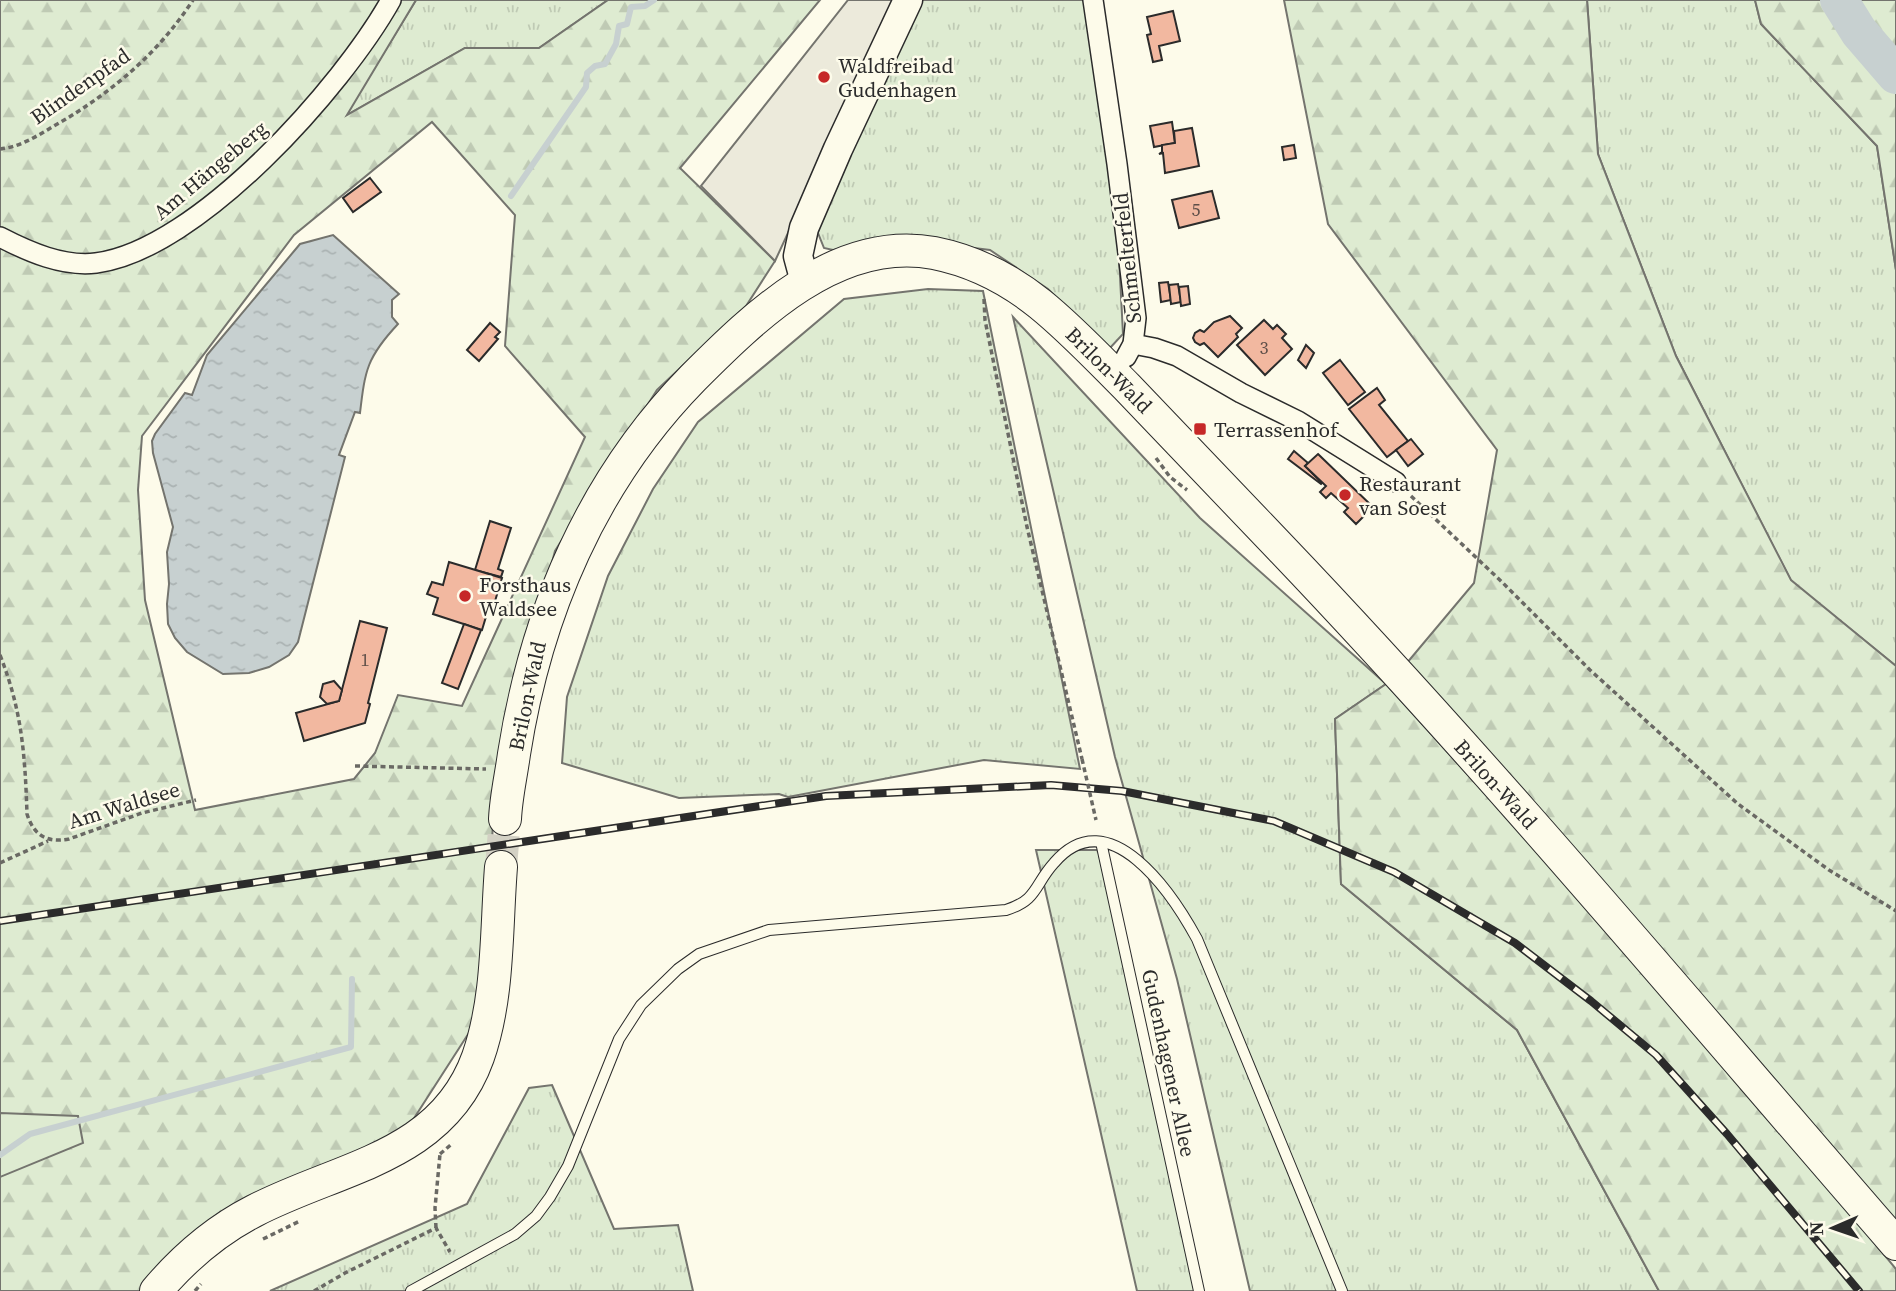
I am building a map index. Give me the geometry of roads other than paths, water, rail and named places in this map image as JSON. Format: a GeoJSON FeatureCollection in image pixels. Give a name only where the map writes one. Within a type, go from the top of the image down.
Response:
{"type":"FeatureCollection","features":[{"type":"Feature","properties":{"kind":"main road"},"geometry":{"type":"LineString","coordinates":[[805,282],[798,256],[804,228],[908,0]]}},
{"type":"Feature","properties":{"kind":"main road","name":"Brilon-Wald"},"geometry":{"type":"LineString","coordinates":[[505,819],[530,671],[543,626],[573,551],[601,495],[679,392],[724,346],[759,316],[805,282],[835,267],[864,257],[921,251],[966,261],[1004,279],[1040,304],[1131,391],[1323,592],[1556,852],[1896,1244]]}},
{"type":"Feature","properties":{"kind":"main road"},"geometry":{"type":"LineString","coordinates":[[156,1291],[197,1248],[234,1222],[270,1203],[388,1153],[429,1129],[449,1108],[473,1069],[484,1035],[496,958],[501,867]]}},
{"type":"Feature","properties":{"kind":"street","name":"Am Hängeberg"},"geometry":{"type":"LineString","coordinates":[[0,237],[34,253],[80,264],[110,261],[158,243],[214,202],[293,128],[354,59],[391,0]]}},
{"type":"Feature","properties":{"kind":"street","name":"Schmelterfeld"},"geometry":{"type":"LineString","coordinates":[[1093,0],[1136,317],[1129,350],[1153,348],[1177,356],[1241,393],[1298,421],[1396,482]]}},
{"type":"Feature","properties":{"kind":"lane"},"geometry":{"type":"LineString","coordinates":[[411,1291],[515,1234],[536,1216],[551,1198],[568,1166],[619,1039],[648,997],[677,969],[699,954],[769,930],[1006,910],[1030,899],[1053,864],[1063,854],[1076,846],[1101,842],[1132,855],[1149,870],[1174,898],[1198,939],[1342,1291]]}},
{"type":"Feature","properties":{"kind":"lane","name":"Gudenhagener Allee"},"geometry":{"type":"LineString","coordinates":[[1101,842],[1199,1291]]}},
{"type":"Feature","properties":{"kind":"water"},"geometry":{"type":"Polygon","coordinates":[[[333,235],[399,294],[392,300],[392,317],[398,324],[369,365],[360,413],[355,412],[339,455],[345,457],[298,642],[289,655],[269,667],[249,673],[223,674],[187,652],[168,624],[167,552],[173,527],[152,441],[185,393],[192,395],[207,355],[300,244],[333,235]]]}},
{"type":"Feature","properties":{"kind":"waterway"},"geometry":{"type":"LineString","coordinates":[[511,196],[586,87],[587,73],[595,66],[605,64],[616,44],[619,26],[627,24],[631,7],[645,6],[654,0]]}},
{"type":"Feature","properties":{"kind":"waterway"},"geometry":{"type":"LineString","coordinates":[[1839,0],[1859,32],[1896,75]]}},
{"type":"Feature","properties":{"kind":"waterway"},"geometry":{"type":"LineString","coordinates":[[0,1155],[30,1134],[351,1047],[352,979]]}},
{"type":"Feature","properties":{"kind":"tunnel"},"geometry":{"type":"LineString","coordinates":[[501,867],[505,819]]}},
{"type":"Feature","properties":{"kind":"railway"},"geometry":{"type":"LineString","coordinates":[[0,921],[826,796],[1051,785],[1122,791],[1274,821],[1394,872],[1515,943],[1591,1001],[1656,1055],[1727,1134],[1859,1291]]}},
{"type":"Feature","properties":{"kind":"place","name":"Waldfreibad Gudenhagen"},"geometry":{"type":"Point","coordinates":[824,77]}},
{"type":"Feature","properties":{"kind":"place","name":"Terrassenhof"},"geometry":{"type":"Point","coordinates":[1200,429]}},
{"type":"Feature","properties":{"kind":"place","name":"Restaurant van Soest"},"geometry":{"type":"Point","coordinates":[1345,495]}},
{"type":"Feature","properties":{"kind":"place","name":"Forsthaus Waldsee"},"geometry":{"type":"Point","coordinates":[465,596]}}]}
